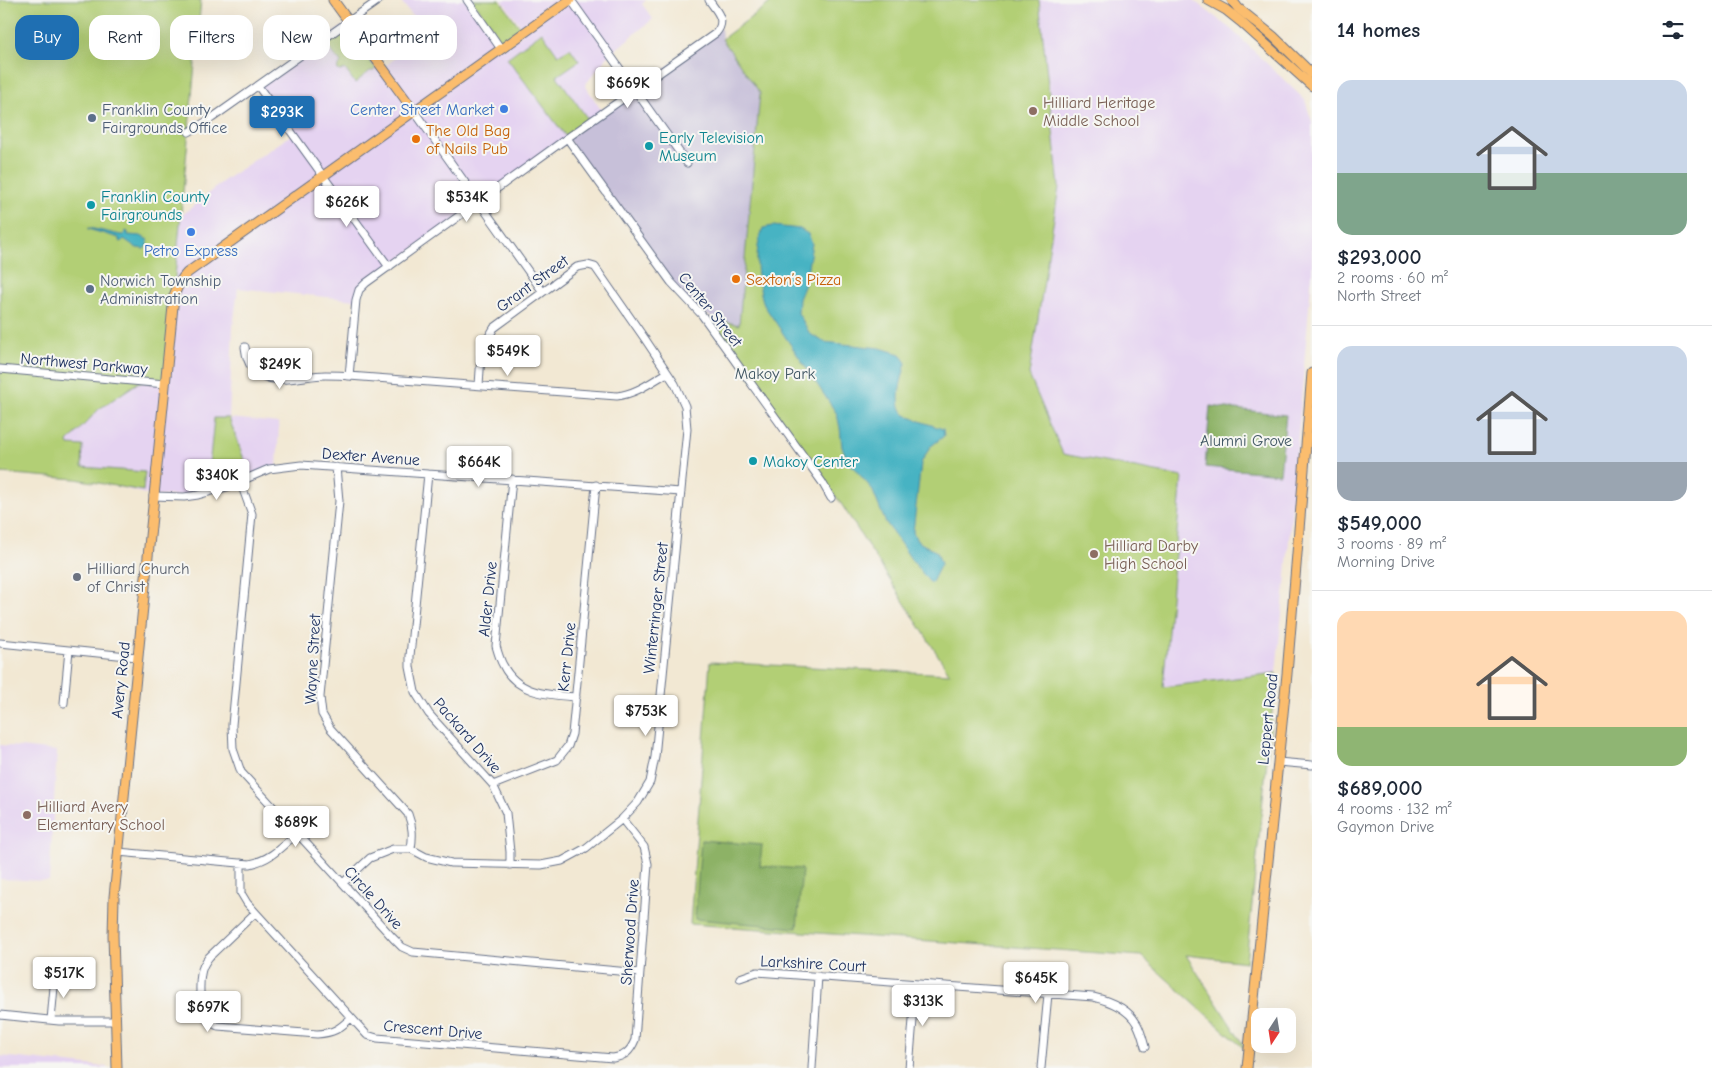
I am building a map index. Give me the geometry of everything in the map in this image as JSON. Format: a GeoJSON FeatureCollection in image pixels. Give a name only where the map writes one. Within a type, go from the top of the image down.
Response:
{"type":"FeatureCollection","features":[{"type":"Feature","properties":{"kind":"main road"},"geometry":{"type":"LineString","coordinates":[[333,0],[344,15]]}},
{"type":"Feature","properties":{"kind":"main road"},"geometry":{"type":"LineString","coordinates":[[324,176],[570,0]]}},
{"type":"Feature","properties":{"kind":"main road"},"geometry":{"type":"LineString","coordinates":[[1208,0],[1242,22],[1312,86]]}},
{"type":"Feature","properties":{"kind":"main road"},"geometry":{"type":"LineString","coordinates":[[1232,0],[1238,8],[1273,36],[1312,74]]}},
{"type":"Feature","properties":{"kind":"main road"},"geometry":{"type":"LineString","coordinates":[[377,60],[414,111]]}},
{"type":"Feature","properties":{"kind":"main road","name":"Avery Road"},"geometry":{"type":"LineString","coordinates":[[117,1068],[113,919],[137,657],[174,296],[179,282],[187,273],[324,176]]}},
{"type":"Feature","properties":{"kind":"main road","name":"Leppert Road"},"geometry":{"type":"LineString","coordinates":[[1247,1068],[1307,476],[1312,373]]}},
{"type":"Feature","properties":{"kind":"street"},"geometry":{"type":"LineString","coordinates":[[359,15],[379,0]]}},
{"type":"Feature","properties":{"kind":"street"},"geometry":{"type":"LineString","coordinates":[[467,0],[501,49]]}},
{"type":"Feature","properties":{"kind":"street"},"geometry":{"type":"LineString","coordinates":[[570,0],[687,162]]}},
{"type":"Feature","properties":{"kind":"street"},"geometry":{"type":"LineString","coordinates":[[349,376],[356,300],[359,290],[479,201],[716,33],[721,28],[721,18],[709,0]]}},
{"type":"Feature","properties":{"kind":"street"},"geometry":{"type":"LineString","coordinates":[[189,132],[340,28]]}},
{"type":"Feature","properties":{"kind":"street"},"geometry":{"type":"LineString","coordinates":[[258,86],[389,267]]}},
{"type":"Feature","properties":{"kind":"street"},"geometry":{"type":"LineString","coordinates":[[414,111],[543,292]]}},
{"type":"Feature","properties":{"kind":"street","name":"Center Street"},"geometry":{"type":"LineString","coordinates":[[567,138],[671,282],[702,315],[822,482],[831,498]]}},
{"type":"Feature","properties":{"kind":"street","name":"Grant Street"},"geometry":{"type":"LineString","coordinates":[[479,385],[482,351],[494,328],[577,267],[588,265]]}},
{"type":"Feature","properties":{"kind":"street","name":"Winterringer Street"},"geometry":{"type":"LineString","coordinates":[[343,883],[370,858],[387,851],[410,849],[426,857],[451,863],[510,866],[541,865],[562,861],[586,848],[622,819],[638,802],[650,782],[655,757],[687,429],[685,406],[675,384],[600,273],[595,267],[588,265]]}},
{"type":"Feature","properties":{"kind":"street"},"geometry":{"type":"LineString","coordinates":[[245,347],[249,363],[254,370],[269,378],[277,379],[325,375],[349,376],[627,395],[636,392],[667,373]]}},
{"type":"Feature","properties":{"kind":"street","name":"Northwest Parkway"},"geometry":{"type":"LineString","coordinates":[[0,369],[165,384]]}},
{"type":"Feature","properties":{"kind":"street","name":"Dexter Avenue"},"geometry":{"type":"LineString","coordinates":[[153,496],[184,497],[198,495],[269,469],[301,465],[680,492]]}},
{"type":"Feature","properties":{"kind":"street","name":"Wayne Street"},"geometry":{"type":"LineString","coordinates":[[336,467],[339,502],[320,697],[322,714],[330,728],[408,814],[412,824],[413,835],[410,849]]}},
{"type":"Feature","properties":{"kind":"street","name":"Packard Drive"},"geometry":{"type":"LineString","coordinates":[[428,474],[410,656],[413,684],[415,692],[429,714],[493,784],[506,813],[510,866]]}},
{"type":"Feature","properties":{"kind":"street","name":"Alder Drive"},"geometry":{"type":"LineString","coordinates":[[512,479],[496,646],[503,666],[517,684],[538,693],[576,697]]}},
{"type":"Feature","properties":{"kind":"street","name":"Circle Drive"},"geometry":{"type":"LineString","coordinates":[[240,481],[252,514],[232,725],[233,749],[242,772],[402,947],[424,954],[640,973]]}},
{"type":"Feature","properties":{"kind":"street","name":"Kerr Drive"},"geometry":{"type":"LineString","coordinates":[[493,784],[557,760],[568,746],[572,734],[576,697],[596,486]]}},
{"type":"Feature","properties":{"kind":"street"},"geometry":{"type":"LineString","coordinates":[[0,643],[137,657]]}},
{"type":"Feature","properties":{"kind":"street"},"geometry":{"type":"LineString","coordinates":[[64,703],[70,650]]}},
{"type":"Feature","properties":{"kind":"street"},"geometry":{"type":"LineString","coordinates":[[1278,762],[1312,766]]}},
{"type":"Feature","properties":{"kind":"street","name":"Sherwood Drive"},"geometry":{"type":"LineString","coordinates":[[622,819],[644,847],[648,864],[635,1040],[627,1054]]}},
{"type":"Feature","properties":{"kind":"street"},"geometry":{"type":"LineString","coordinates":[[118,852],[250,864],[262,862],[273,855],[297,833]]}},
{"type":"Feature","properties":{"kind":"street","name":"Crescent Drive"},"geometry":{"type":"LineString","coordinates":[[241,863],[241,893],[255,913],[367,1034],[377,1038],[613,1058],[627,1054]]}},
{"type":"Feature","properties":{"kind":"street"},"geometry":{"type":"LineString","coordinates":[[255,913],[209,957],[204,965],[201,974],[201,1007],[204,1015],[210,1022],[218,1026],[317,1034],[330,1033],[341,1028],[351,1018]]}},
{"type":"Feature","properties":{"kind":"street","name":"Larkshire Court"},"geometry":{"type":"LineString","coordinates":[[740,978],[757,972],[1093,998],[1113,1003],[1124,1009],[1138,1024],[1145,1047]]}},
{"type":"Feature","properties":{"kind":"street"},"geometry":{"type":"LineString","coordinates":[[51,1020],[55,976]]}},
{"type":"Feature","properties":{"kind":"street"},"geometry":{"type":"LineString","coordinates":[[812,1068],[818,976]]}},
{"type":"Feature","properties":{"kind":"street"},"geometry":{"type":"LineString","coordinates":[[909,1068],[916,984]]}},
{"type":"Feature","properties":{"kind":"street"},"geometry":{"type":"LineString","coordinates":[[1041,1068],[1048,994]]}},
{"type":"Feature","properties":{"kind":"street"},"geometry":{"type":"LineString","coordinates":[[0,1015],[51,1020],[115,1021]]}},
{"type":"Feature","properties":{"kind":"shaded area"},"geometry":{"type":"Polygon","coordinates":[[[400,0],[467,0],[501,49],[522,34],[521,26],[502,0],[646,0],[642,4],[653,19],[610,54],[585,85],[603,113],[366,283],[356,300],[238,288],[233,327],[229,418],[279,423],[277,468],[198,495],[153,496],[68,474],[68,442],[180,217],[222,182],[293,134],[258,86],[295,60],[330,60],[330,35],[340,28],[340,60],[377,60],[383,68],[393,60],[457,60],[457,15],[412,15],[400,0]]]}},
{"type":"Feature","properties":{"kind":"shaded area","name":"Hilliard Darby High School"},"geometry":{"type":"Polygon","coordinates":[[[769,0],[1193,0],[1232,30],[1305,100],[1312,122],[1312,272],[1286,575],[1246,962],[739,325],[760,93],[722,39],[770,3],[769,0]]]}},
{"type":"Feature","properties":{"kind":"shaded area"},"geometry":{"type":"Polygon","coordinates":[[[721,28],[722,39],[760,93],[739,325],[716,319],[697,310],[677,289],[567,138],[721,28]]]}},
{"type":"Feature","properties":{"kind":"shaded area","name":"Hilliard Avery Elementary School"},"geometry":{"type":"Polygon","coordinates":[[[0,745],[57,751],[49,881],[0,879],[0,745]]]}},
{"type":"Feature","properties":{"kind":"shaded area"},"geometry":{"type":"Polygon","coordinates":[[[0,1056],[107,1067],[107,1068],[0,1068],[0,1056]]]}},
{"type":"Feature","properties":{"kind":"green space","name":"Franklin County Fairgrounds"},"geometry":{"type":"Polygon","coordinates":[[[0,0],[201,0],[200,15],[170,15],[170,60],[195,60],[165,384],[139,382],[99,409],[68,442],[69,445],[83,446],[82,467],[145,472],[143,491],[76,479],[0,473],[0,0]]]}},
{"type":"Feature","properties":{"kind":"green space"},"geometry":{"type":"Polygon","coordinates":[[[473,0],[500,0],[522,30],[505,41],[499,40],[495,35],[495,31],[473,3],[473,0]]]}},
{"type":"Feature","properties":{"kind":"green space","name":"Makoy Park"},"geometry":{"type":"Polygon","coordinates":[[[769,0],[1039,0],[1059,187],[1029,375],[1063,454],[1182,477],[1163,687],[1276,673],[1246,962],[1186,955],[1248,1052],[1141,956],[690,924],[710,662],[950,674],[842,505],[722,338],[716,319],[739,325],[760,93],[722,39],[770,3],[769,0]]]}},
{"type":"Feature","properties":{"kind":"green space"},"geometry":{"type":"Polygon","coordinates":[[[542,32],[558,55],[570,48],[579,61],[557,76],[590,122],[567,138],[507,58],[542,32]]]}},
{"type":"Feature","properties":{"kind":"green space"},"geometry":{"type":"Polygon","coordinates":[[[340,33],[340,60],[369,60],[376,66],[374,71],[370,71],[355,83],[345,69],[340,71],[337,69],[341,63],[330,49],[330,40],[340,33]]]}},
{"type":"Feature","properties":{"kind":"green space","name":"Alumni Grove"},"geometry":{"type":"Polygon","coordinates":[[[1210,406],[1286,415],[1280,474],[1205,467],[1210,406]]]}},
{"type":"Feature","properties":{"kind":"green space"},"geometry":{"type":"Polygon","coordinates":[[[214,418],[229,418],[249,473],[207,488],[214,418]]]}},
{"type":"Feature","properties":{"kind":"green space"},"geometry":{"type":"Polygon","coordinates":[[[701,840],[762,845],[760,866],[802,869],[797,928],[695,919],[701,840]]]}},
{"type":"Feature","properties":{"kind":"water"},"geometry":{"type":"Polygon","coordinates":[[[773,226],[800,229],[808,234],[812,244],[805,284],[799,299],[798,313],[810,334],[824,342],[880,348],[900,354],[906,363],[899,398],[902,411],[910,417],[943,429],[944,436],[930,447],[921,463],[913,532],[917,541],[937,552],[941,564],[931,584],[885,521],[872,489],[848,461],[842,447],[837,414],[764,305],[759,286],[758,247],[763,228],[773,226]]]}},
{"type":"Feature","properties":{"kind":"water"},"geometry":{"type":"Polygon","coordinates":[[[89,228],[121,235],[124,235],[126,231],[128,235],[141,236],[148,240],[147,246],[144,249],[137,248],[124,239],[121,242],[119,238],[89,228]]]}},
{"type":"Feature","properties":{"kind":"place","name":"Center Street Market"},"geometry":{"type":"Point","coordinates":[504,109]}},
{"type":"Feature","properties":{"kind":"place","name":"Hilliard Heritage Middle School"},"geometry":{"type":"Point","coordinates":[1033,111]}},
{"type":"Feature","properties":{"kind":"place","name":"Franklin County Fairgrounds Office"},"geometry":{"type":"Point","coordinates":[92,118]}},
{"type":"Feature","properties":{"kind":"place","name":"The Old Bag of Nails Pub"},"geometry":{"type":"Point","coordinates":[416,139]}},
{"type":"Feature","properties":{"kind":"place","name":"Early Television Museum"},"geometry":{"type":"Point","coordinates":[649,146]}},
{"type":"Feature","properties":{"kind":"place","name":"Franklin County Fairgrounds"},"geometry":{"type":"Point","coordinates":[91,205]}},
{"type":"Feature","properties":{"kind":"place","name":"Petro Express"},"geometry":{"type":"Point","coordinates":[191,232]}},
{"type":"Feature","properties":{"kind":"place","name":"Sexton’s Pizza"},"geometry":{"type":"Point","coordinates":[736,279]}},
{"type":"Feature","properties":{"kind":"place","name":"Norwich Township Administration"},"geometry":{"type":"Point","coordinates":[90,289]}},
{"type":"Feature","properties":{"kind":"place","name":"Makoy Center"},"geometry":{"type":"Point","coordinates":[753,461]}},
{"type":"Feature","properties":{"kind":"place","name":"Hilliard Darby High School"},"geometry":{"type":"Point","coordinates":[1094,554]}},
{"type":"Feature","properties":{"kind":"place","name":"Hilliard Church of Christ"},"geometry":{"type":"Point","coordinates":[77,577]}},
{"type":"Feature","properties":{"kind":"place","name":"Hilliard Avery Elementary School"},"geometry":{"type":"Point","coordinates":[27,815]}}]}
